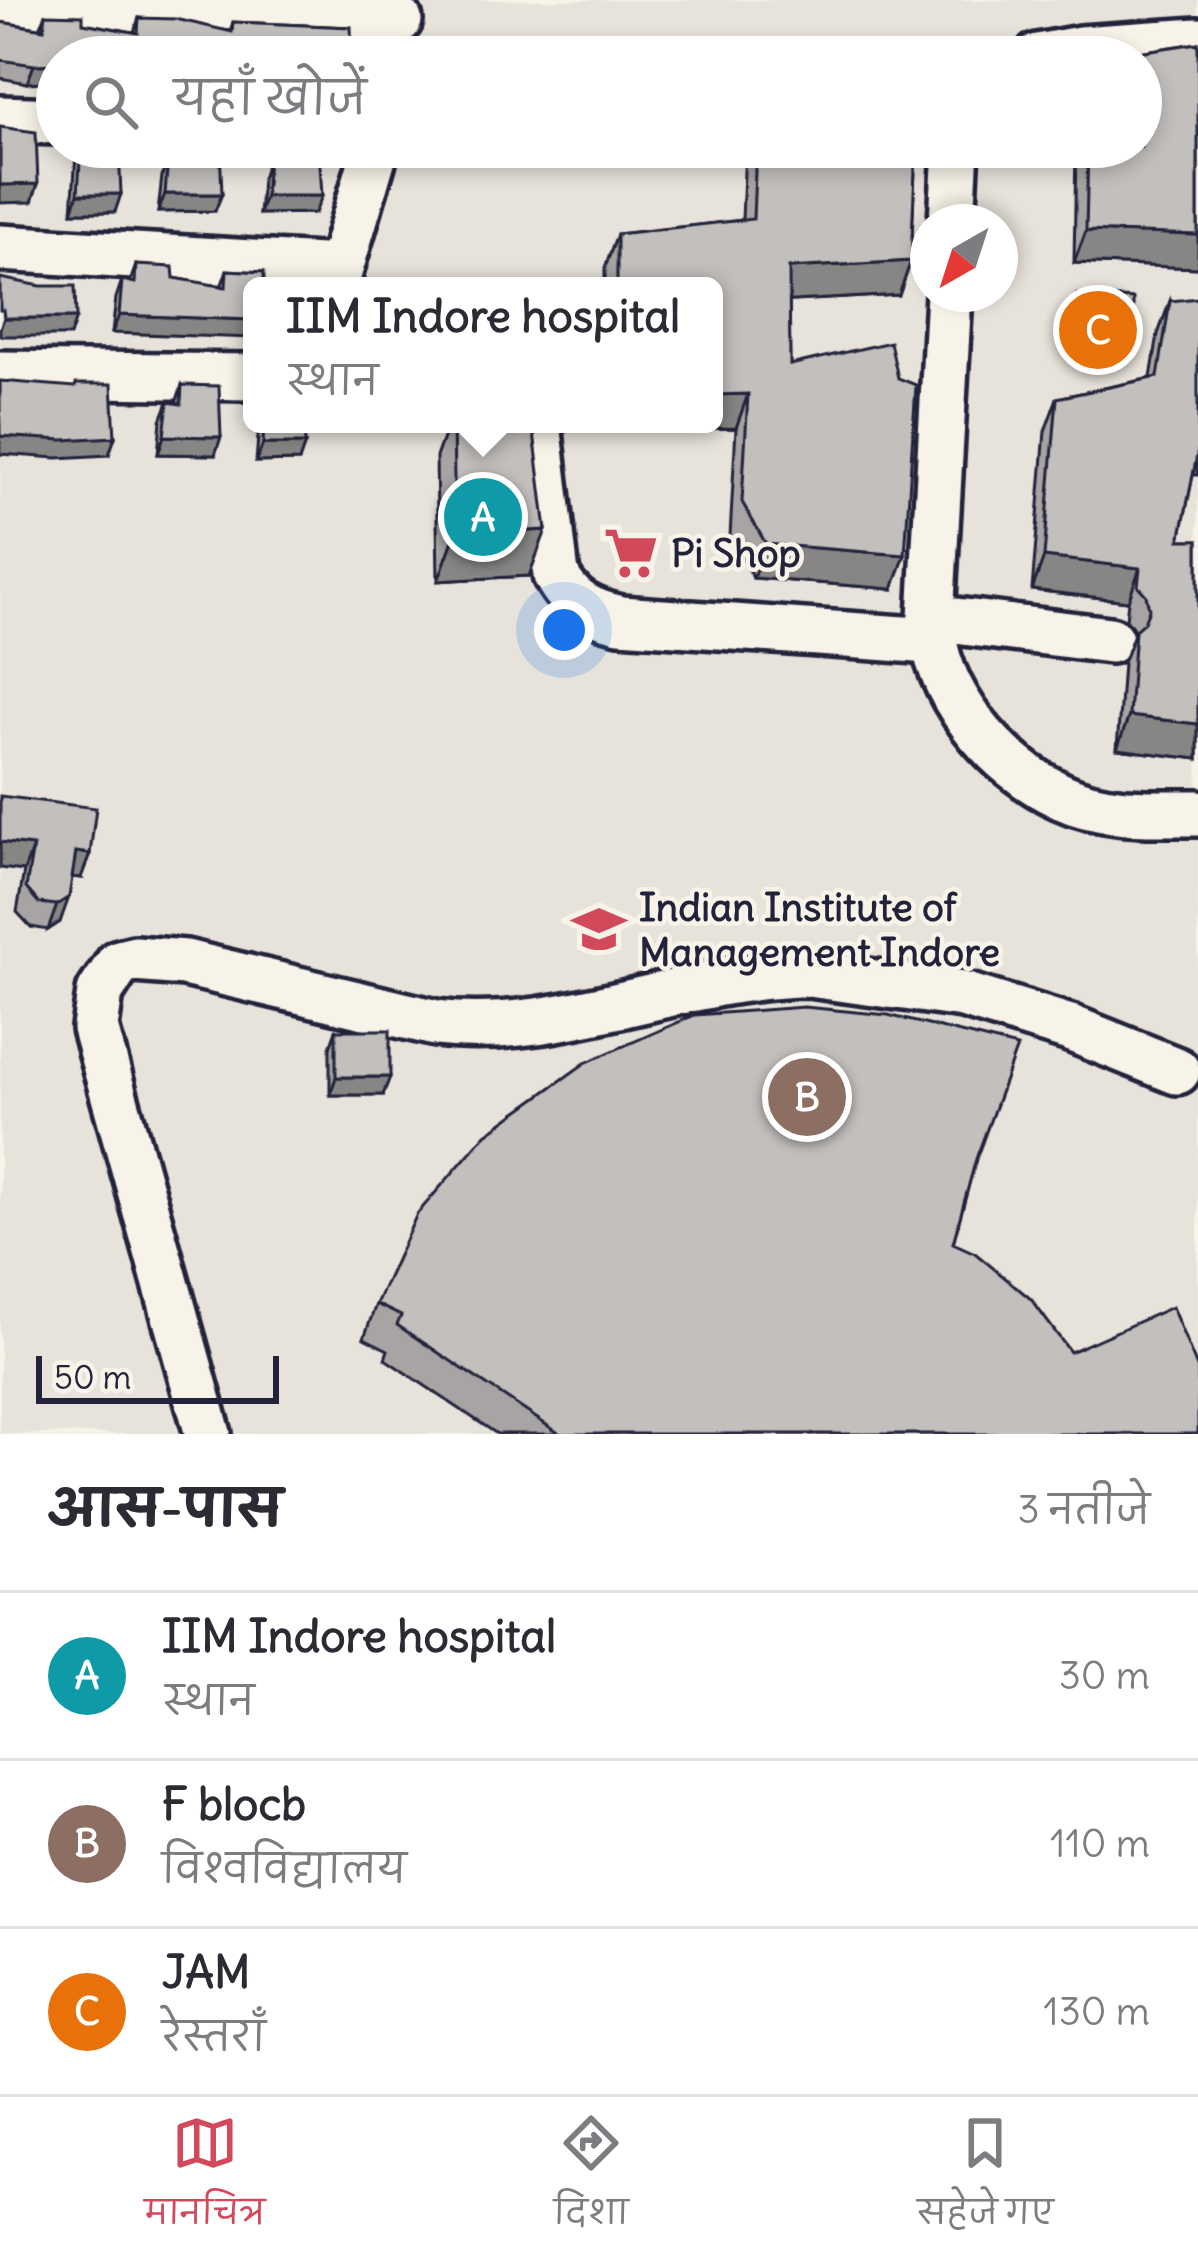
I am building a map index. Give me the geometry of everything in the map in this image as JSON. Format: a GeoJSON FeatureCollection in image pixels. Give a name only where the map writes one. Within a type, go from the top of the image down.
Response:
{"type":"FeatureCollection","features":[{"type":"Feature","properties":{"kind":"lane"},"geometry":{"type":"LineString","coordinates":[[0,3],[399,26]]}},
{"type":"Feature","properties":{"kind":"lane"},"geometry":{"type":"LineString","coordinates":[[1162,43],[1198,41]]}},
{"type":"Feature","properties":{"kind":"lane"},"geometry":{"type":"LineString","coordinates":[[0,119],[36,121]]}},
{"type":"Feature","properties":{"kind":"lane"},"geometry":{"type":"LineString","coordinates":[[0,248],[337,277],[370,168]]}},
{"type":"Feature","properties":{"kind":"lane"},"geometry":{"type":"LineString","coordinates":[[953,204],[955,168]]}},
{"type":"Feature","properties":{"kind":"lane"},"geometry":{"type":"LineString","coordinates":[[948,312],[932,630],[939,669],[997,751],[1063,797],[1138,813],[1198,814]]}},
{"type":"Feature","properties":{"kind":"lane"},"geometry":{"type":"LineString","coordinates":[[0,374],[243,377]]}},
{"type":"Feature","properties":{"kind":"lane"},"geometry":{"type":"LineString","coordinates":[[539,433],[556,574],[566,594],[579,605],[620,620],[1110,640]]}},
{"type":"Feature","properties":{"kind":"lane"},"geometry":{"type":"LineString","coordinates":[[208,1434],[95,1028],[100,992],[119,963],[135,959],[185,963],[469,1027],[499,1026],[666,992],[808,974],[962,995],[1070,1028],[1177,1071]]}},
{"type":"Feature","properties":{"kind":"shaded area","name":"Indian Institute of Management Indore"},"geometry":{"type":"Polygon","coordinates":[[[0,0],[1198,0],[1198,1434],[0,1434],[0,0]]]}},
{"type":"Feature","properties":{"kind":"building"},"geometry":{"type":"Polygon","coordinates":[[[46,14],[83,15],[83,23],[138,33],[139,18],[176,19],[232,32],[233,22],[351,27],[351,36],[36,36],[36,65],[0,60],[0,22],[44,29],[46,14]]]}},
{"type":"Feature","properties":{"kind":"building"},"geometry":{"type":"Polygon","coordinates":[[[1198,43],[1198,235],[1086,231],[1088,168],[1162,168],[1162,48],[1198,43]]]}},
{"type":"Feature","properties":{"kind":"building"},"geometry":{"type":"Polygon","coordinates":[[[0,127],[36,132],[38,184],[0,185],[0,127]]]}},
{"type":"Feature","properties":{"kind":"building"},"geometry":{"type":"Polygon","coordinates":[[[80,168],[120,168],[121,194],[78,194],[80,168]]]}},
{"type":"Feature","properties":{"kind":"building"},"geometry":{"type":"Polygon","coordinates":[[[167,168],[221,168],[222,194],[165,194],[167,168]]]}},
{"type":"Feature","properties":{"kind":"building"},"geometry":{"type":"Polygon","coordinates":[[[267,168],[320,168],[322,196],[265,196],[267,168]]]}},
{"type":"Feature","properties":{"kind":"building"},"geometry":{"type":"Polygon","coordinates":[[[755,168],[915,168],[910,261],[789,268],[790,365],[890,342],[898,378],[916,385],[905,555],[766,544],[742,502],[748,394],[723,395],[723,277],[617,277],[617,234],[753,219],[755,168]]]}},
{"type":"Feature","properties":{"kind":"building"},"geometry":{"type":"Polygon","coordinates":[[[136,265],[173,267],[174,278],[226,287],[227,270],[264,272],[264,277],[243,277],[243,320],[119,315],[122,280],[135,283],[136,265]]]}},
{"type":"Feature","properties":{"kind":"building"},"geometry":{"type":"Polygon","coordinates":[[[0,278],[41,286],[75,286],[76,318],[4,318],[0,278]]]}},
{"type":"Feature","properties":{"kind":"building"},"geometry":{"type":"Polygon","coordinates":[[[1077,295],[1133,299],[1133,332],[1074,326],[1077,295]]]}},
{"type":"Feature","properties":{"kind":"building"},"geometry":{"type":"Polygon","coordinates":[[[1198,298],[1198,450],[1180,540],[1198,540],[1198,724],[1129,716],[1135,630],[1149,609],[1138,586],[1140,568],[1044,557],[1057,398],[1158,377],[1170,301],[1198,298]]]}},
{"type":"Feature","properties":{"kind":"building"},"geometry":{"type":"Polygon","coordinates":[[[0,381],[75,387],[112,384],[115,437],[0,436],[0,381]]]}},
{"type":"Feature","properties":{"kind":"building"},"geometry":{"type":"Polygon","coordinates":[[[182,385],[219,386],[221,437],[164,436],[168,402],[181,404],[182,385]]]}},
{"type":"Feature","properties":{"kind":"building"},"geometry":{"type":"Polygon","coordinates":[[[264,433],[304,433],[305,444],[263,444],[264,433]]]}},
{"type":"Feature","properties":{"kind":"building"},"geometry":{"type":"Polygon","coordinates":[[[453,433],[534,433],[546,530],[455,535],[453,433]]]}},
{"type":"Feature","properties":{"kind":"building"},"geometry":{"type":"Polygon","coordinates":[[[0,796],[96,808],[90,854],[76,852],[69,897],[57,905],[39,903],[26,888],[33,846],[0,842],[0,796]]]}},
{"type":"Feature","properties":{"kind":"building"},"geometry":{"type":"Polygon","coordinates":[[[804,1007],[888,1015],[1017,1047],[976,1159],[953,1243],[975,1253],[1031,1299],[1070,1352],[1172,1307],[1198,1370],[1198,1434],[560,1434],[397,1325],[401,1316],[376,1304],[417,1214],[486,1134],[585,1063],[695,1015],[804,1007]]]}},
{"type":"Feature","properties":{"kind":"building"},"geometry":{"type":"Polygon","coordinates":[[[336,1030],[390,1030],[390,1077],[336,1077],[336,1030]]]}},
{"type":"Feature","properties":{"kind":"place","name":"JAM"},"geometry":{"type":"Point","coordinates":[1098,330]}},
{"type":"Feature","properties":{"kind":"place","name":"IIM Indore hospital"},"geometry":{"type":"Point","coordinates":[483,517]}},
{"type":"Feature","properties":{"kind":"place","name":"Pi Shop"},"geometry":{"type":"Point","coordinates":[631,553]}},
{"type":"Feature","properties":{"kind":"place","name":"Indian Institute of Management Indore"},"geometry":{"type":"Point","coordinates":[599,929]}},
{"type":"Feature","properties":{"kind":"place","name":"F blocb"},"geometry":{"type":"Point","coordinates":[807,1097]}}]}
